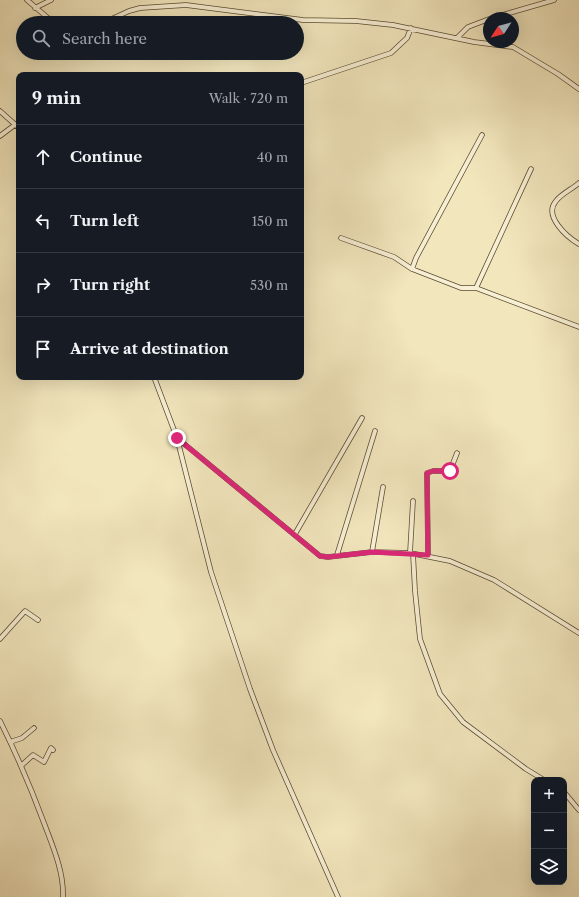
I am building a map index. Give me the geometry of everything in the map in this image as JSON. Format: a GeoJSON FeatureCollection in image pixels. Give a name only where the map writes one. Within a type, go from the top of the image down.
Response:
{"type":"FeatureCollection","features":[{"type":"Feature","properties":{"kind":"street"},"geometry":{"type":"LineString","coordinates":[[27,0],[45,16]]}},
{"type":"Feature","properties":{"kind":"street"},"geometry":{"type":"LineString","coordinates":[[35,8],[51,0]]}},
{"type":"Feature","properties":{"kind":"street"},"geometry":{"type":"LineString","coordinates":[[511,12],[554,0]]}},
{"type":"Feature","properties":{"kind":"street"},"geometry":{"type":"LineString","coordinates":[[118,16],[140,8],[186,5],[273,16]]}},
{"type":"Feature","properties":{"kind":"street"},"geometry":{"type":"LineString","coordinates":[[304,20],[356,21],[411,28],[456,38],[513,47],[524,52],[579,89]]}},
{"type":"Feature","properties":{"kind":"street"},"geometry":{"type":"LineString","coordinates":[[456,38],[468,27],[483,21]]}},
{"type":"Feature","properties":{"kind":"street"},"geometry":{"type":"LineString","coordinates":[[304,82],[392,53],[407,38],[411,28]]}},
{"type":"Feature","properties":{"kind":"street"},"geometry":{"type":"LineString","coordinates":[[0,111],[16,125]]}},
{"type":"Feature","properties":{"kind":"street"},"geometry":{"type":"LineString","coordinates":[[0,136],[16,127]]}},
{"type":"Feature","properties":{"kind":"street"},"geometry":{"type":"LineString","coordinates":[[412,270],[416,258],[482,135]]}},
{"type":"Feature","properties":{"kind":"street"},"geometry":{"type":"LineString","coordinates":[[476,288],[531,169]]}},
{"type":"Feature","properties":{"kind":"street"},"geometry":{"type":"LineString","coordinates":[[579,183],[557,199],[554,203],[553,211],[560,229],[566,236],[579,244]]}},
{"type":"Feature","properties":{"kind":"street"},"geometry":{"type":"LineString","coordinates":[[341,238],[394,257],[412,270],[461,288],[476,288],[579,327]]}},
{"type":"Feature","properties":{"kind":"street"},"geometry":{"type":"LineString","coordinates":[[155,380],[177,438],[211,572],[250,689],[273,750],[338,897]]}},
{"type":"Feature","properties":{"kind":"street"},"geometry":{"type":"LineString","coordinates":[[295,534],[362,418]]}},
{"type":"Feature","properties":{"kind":"street"},"geometry":{"type":"LineString","coordinates":[[338,555],[375,431]]}},
{"type":"Feature","properties":{"kind":"street"},"geometry":{"type":"LineString","coordinates":[[177,438],[320,556],[372,552],[412,553],[428,555],[450,561],[482,574],[579,633]]}},
{"type":"Feature","properties":{"kind":"street"},"geometry":{"type":"LineString","coordinates":[[428,555],[427,473],[433,471],[450,471],[458,453]]}},
{"type":"Feature","properties":{"kind":"street"},"geometry":{"type":"LineString","coordinates":[[338,555],[367,463]]}},
{"type":"Feature","properties":{"kind":"street"},"geometry":{"type":"LineString","coordinates":[[372,552],[383,487]]}},
{"type":"Feature","properties":{"kind":"street"},"geometry":{"type":"LineString","coordinates":[[413,501],[412,553],[420,639],[440,694],[463,722],[539,777]]}},
{"type":"Feature","properties":{"kind":"street"},"geometry":{"type":"LineString","coordinates":[[0,639],[25,611],[38,620]]}},
{"type":"Feature","properties":{"kind":"street"},"geometry":{"type":"LineString","coordinates":[[0,721],[22,765],[52,843],[63,882],[63,897]]}},
{"type":"Feature","properties":{"kind":"street"},"geometry":{"type":"LineString","coordinates":[[10,742],[22,738],[34,728]]}},
{"type":"Feature","properties":{"kind":"street"},"geometry":{"type":"LineString","coordinates":[[22,765],[33,755],[44,762],[51,748],[53,750]]}},
{"type":"Feature","properties":{"kind":"street"},"geometry":{"type":"LineString","coordinates":[[567,796],[579,810]]}},
{"type":"Feature","properties":{"kind":"route"},"geometry":{"type":"LineString","coordinates":[[177,438],[242,489],[311,549],[320,556],[328,557],[372,552],[428,555],[427,473],[444,470],[450,471]]}}]}
